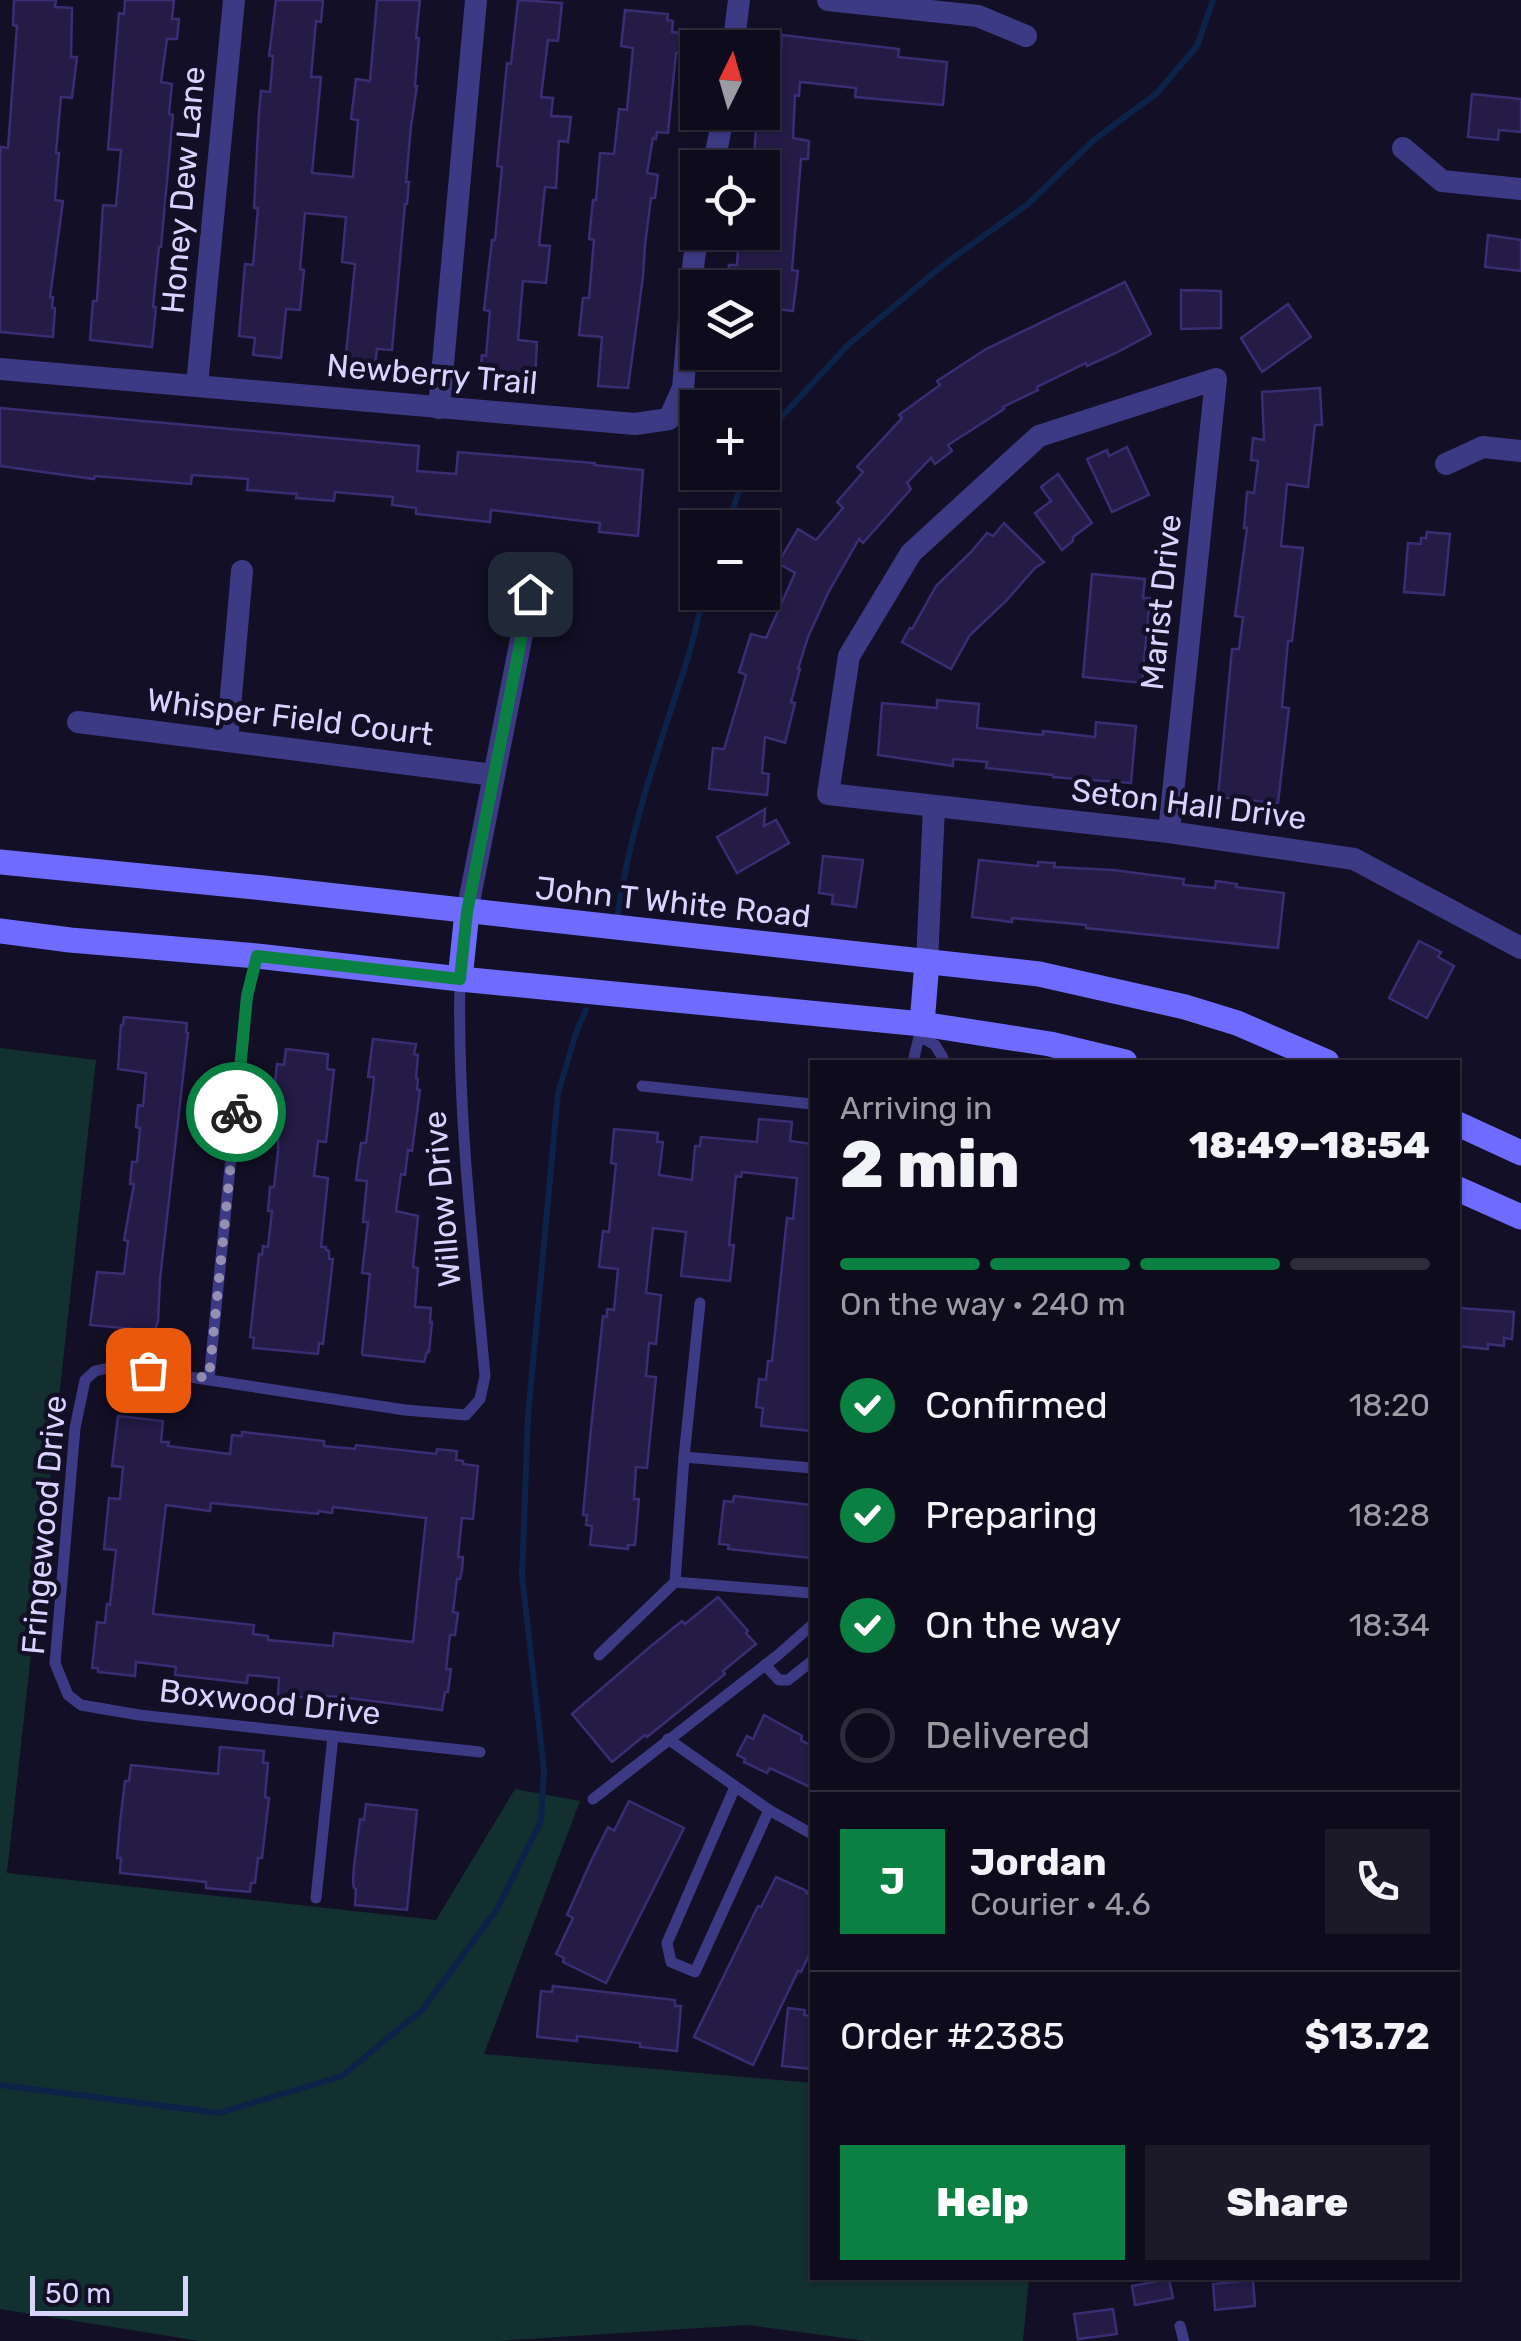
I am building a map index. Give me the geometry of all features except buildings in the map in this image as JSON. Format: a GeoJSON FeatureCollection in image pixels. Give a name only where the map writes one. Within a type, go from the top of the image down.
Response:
{"type":"FeatureCollection","features":[{"type":"Feature","properties":{"kind":"main road","name":"John T White Road"},"geometry":{"type":"LineString","coordinates":[[0,862],[1039,974],[1237,1023],[1322,1060]]}},
{"type":"Feature","properties":{"kind":"main road"},"geometry":{"type":"LineString","coordinates":[[460,979],[467,912]]}},
{"type":"Feature","properties":{"kind":"main road"},"geometry":{"type":"LineString","coordinates":[[0,930],[1050,1044],[1117,1060]]}},
{"type":"Feature","properties":{"kind":"main road"},"geometry":{"type":"LineString","coordinates":[[921,1031],[927,962]]}},
{"type":"Feature","properties":{"kind":"main road"},"geometry":{"type":"LineString","coordinates":[[1460,1125],[1521,1153]]}},
{"type":"Feature","properties":{"kind":"main road"},"geometry":{"type":"LineString","coordinates":[[1460,1191],[1521,1217]]}},
{"type":"Feature","properties":{"kind":"street","name":"Honey Dew Lane"},"geometry":{"type":"LineString","coordinates":[[197,385],[234,0]]}},
{"type":"Feature","properties":{"kind":"street"},"geometry":{"type":"LineString","coordinates":[[439,408],[476,0]]}},
{"type":"Feature","properties":{"kind":"street"},"geometry":{"type":"LineString","coordinates":[[735,30],[739,0]]}},
{"type":"Feature","properties":{"kind":"street"},"geometry":{"type":"LineString","coordinates":[[828,0],[978,16],[1026,36]]}},
{"type":"Feature","properties":{"kind":"street"},"geometry":{"type":"LineString","coordinates":[[1403,148],[1442,181],[1521,189]]}},
{"type":"Feature","properties":{"kind":"street","name":"Newberry Trail"},"geometry":{"type":"LineString","coordinates":[[0,369],[635,424],[669,418],[683,388],[696,250]]}},
{"type":"Feature","properties":{"kind":"street","name":"Marist Drive"},"geometry":{"type":"LineString","coordinates":[[828,794],[849,656],[911,553],[1039,436],[1216,378],[1169,832]]}},
{"type":"Feature","properties":{"kind":"street"},"geometry":{"type":"LineString","coordinates":[[1446,464],[1483,447],[1521,451]]}},
{"type":"Feature","properties":{"kind":"street"},"geometry":{"type":"LineString","coordinates":[[227,742],[242,571]]}},
{"type":"Feature","properties":{"kind":"street"},"geometry":{"type":"LineString","coordinates":[[467,912],[530,594]]}},
{"type":"Feature","properties":{"kind":"street","name":"Whisper Field Court"},"geometry":{"type":"LineString","coordinates":[[78,722],[494,776]]}},
{"type":"Feature","properties":{"kind":"street","name":"Seton Hall Drive"},"geometry":{"type":"LineString","coordinates":[[828,794],[1169,832],[1354,859],[1521,948]]}},
{"type":"Feature","properties":{"kind":"street"},"geometry":{"type":"LineString","coordinates":[[927,962],[934,806]]}},
{"type":"Feature","properties":{"kind":"lane"},"geometry":{"type":"LineString","coordinates":[[209,1378],[247,996],[257,956]]}},
{"type":"Feature","properties":{"kind":"lane","name":"Willow Drive"},"geometry":{"type":"LineString","coordinates":[[209,1378],[466,1416],[480,1399],[485,1376],[464,1142],[460,979]]}},
{"type":"Feature","properties":{"kind":"lane"},"geometry":{"type":"LineString","coordinates":[[914,1060],[921,1031],[936,1044],[942,1060]]}},
{"type":"Feature","properties":{"kind":"lane"},"geometry":{"type":"LineString","coordinates":[[642,1086],[810,1104]]}},
{"type":"Feature","properties":{"kind":"lane"},"geometry":{"type":"LineString","coordinates":[[599,1655],[676,1582],[700,1304]]}},
{"type":"Feature","properties":{"kind":"lane","name":"Fringewood Drive"},"geometry":{"type":"LineString","coordinates":[[64,1686],[54,1664],[75,1428],[85,1380],[95,1371],[118,1366],[209,1378]]}},
{"type":"Feature","properties":{"kind":"lane"},"geometry":{"type":"LineString","coordinates":[[684,1457],[810,1468]]}},
{"type":"Feature","properties":{"kind":"lane"},"geometry":{"type":"LineString","coordinates":[[676,1582],[810,1593]]}},
{"type":"Feature","properties":{"kind":"lane"},"geometry":{"type":"LineString","coordinates":[[593,1799],[810,1627]]}},
{"type":"Feature","properties":{"kind":"lane"},"geometry":{"type":"LineString","coordinates":[[765,1665],[779,1680],[788,1680],[810,1663]]}},
{"type":"Feature","properties":{"kind":"lane","name":"Boxwood Drive"},"geometry":{"type":"LineString","coordinates":[[64,1686],[81,1706],[480,1752]]}},
{"type":"Feature","properties":{"kind":"lane"},"geometry":{"type":"LineString","coordinates":[[316,1898],[333,1736]]}},
{"type":"Feature","properties":{"kind":"lane"},"geometry":{"type":"LineString","coordinates":[[668,1739],[769,1810],[810,1833]]}},
{"type":"Feature","properties":{"kind":"lane"},"geometry":{"type":"LineString","coordinates":[[735,1786],[667,1943],[671,1962],[696,1972],[769,1810]]}},
{"type":"Feature","properties":{"kind":"lane"},"geometry":{"type":"LineString","coordinates":[[1180,2326],[1184,2341]]}},
{"type":"Feature","properties":{"kind":"green space"},"geometry":{"type":"Polygon","coordinates":[[[0,1048],[96,1060],[7,1873],[436,1920],[515,1789],[580,1801],[484,2054],[810,2083],[810,2280],[1029,2280],[1023,2341],[867,2341],[747,2325],[498,2341],[200,2341],[0,2309],[0,1048]]]}},
{"type":"Feature","properties":{"kind":"waterway"},"geometry":{"type":"LineString","coordinates":[[780,419],[849,344],[942,266],[1028,204],[1095,139],[1157,93],[1197,46],[1213,0]]}},
{"type":"Feature","properties":{"kind":"waterway"},"geometry":{"type":"LineString","coordinates":[[733,510],[739,490]]}},
{"type":"Feature","properties":{"kind":"waterway"},"geometry":{"type":"LineString","coordinates":[[617,919],[637,823],[700,610]]}},
{"type":"Feature","properties":{"kind":"waterway"},"geometry":{"type":"LineString","coordinates":[[0,2085],[219,2113],[342,2076],[423,2009],[497,1909],[541,1821],[544,1770],[522,1576],[528,1416],[558,1093],[586,1010]]}},
{"type":"Feature","properties":{"kind":"way so far"},"geometry":{"type":"LineString","coordinates":[[148,1370],[209,1378],[236,1112]]}},
{"type":"Feature","properties":{"kind":"route"},"geometry":{"type":"LineString","coordinates":[[236,1112],[247,996],[257,956],[460,979],[467,912],[530,594]]}}]}
